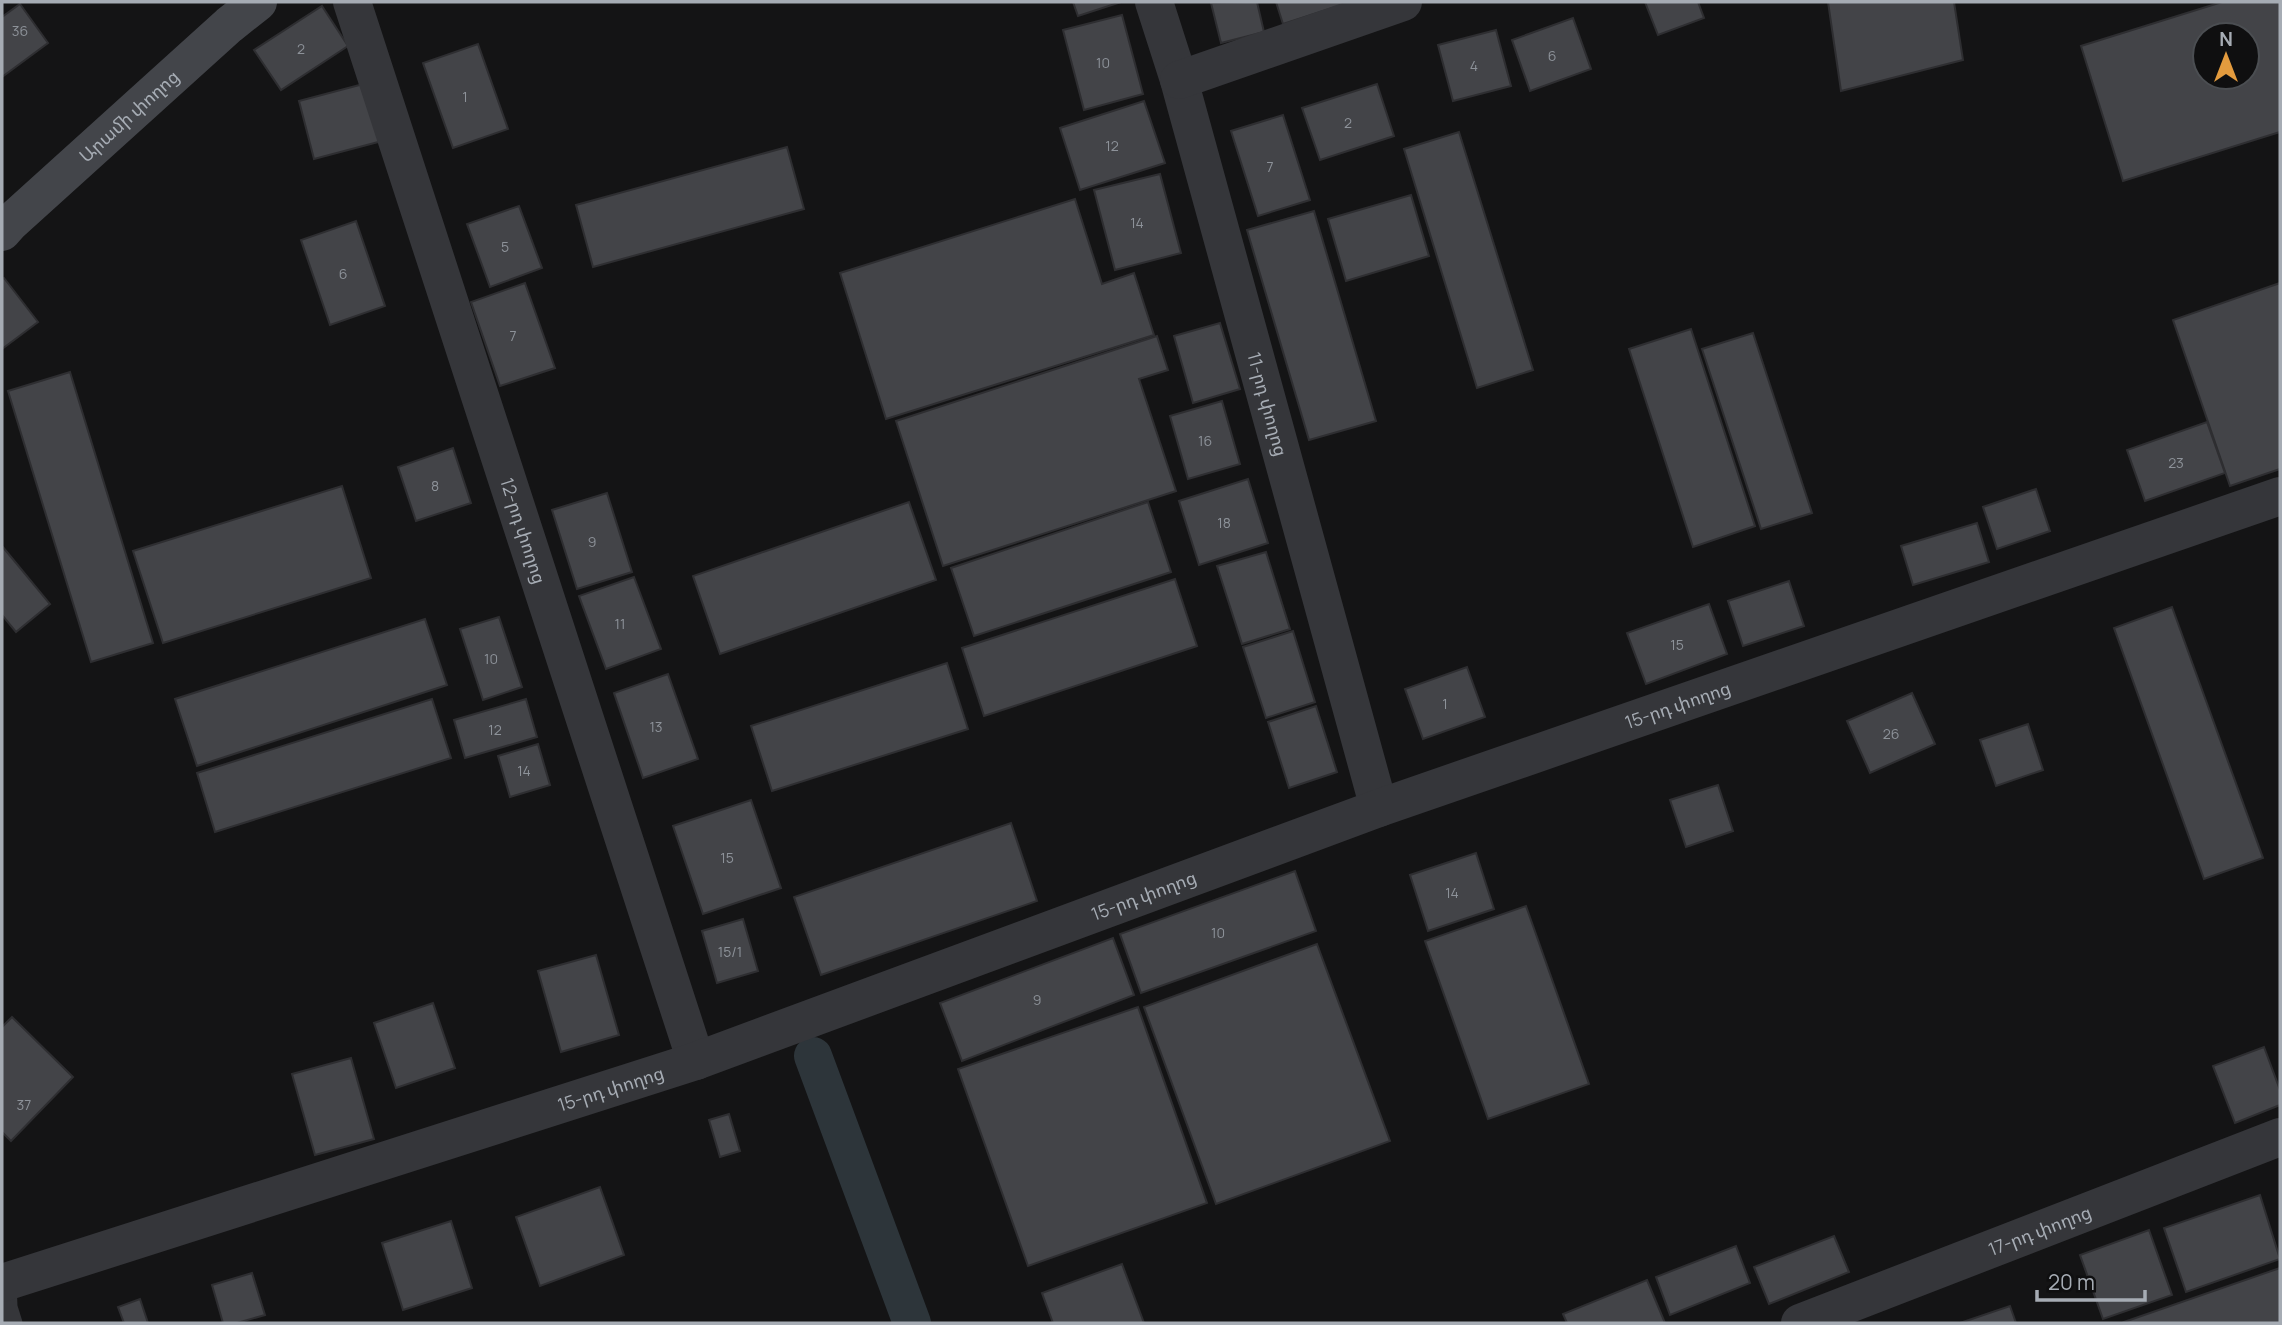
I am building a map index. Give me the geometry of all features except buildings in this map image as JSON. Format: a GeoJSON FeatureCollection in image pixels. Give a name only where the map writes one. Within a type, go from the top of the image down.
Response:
{"type":"FeatureCollection","features":[{"type":"Feature","properties":{"kind":"main road","name":"Արամի փողոց"},"geometry":{"type":"LineString","coordinates":[[2,232],[199,52],[258,2]]}},
{"type":"Feature","properties":{"kind":"street","name":"12-րդ փողոց"},"geometry":{"type":"LineString","coordinates":[[352,2],[696,1061]]}},
{"type":"Feature","properties":{"kind":"street","name":"11-րդ փողոց"},"geometry":{"type":"LineString","coordinates":[[1154,2],[1179,80],[1379,808]]}},
{"type":"Feature","properties":{"kind":"street"},"geometry":{"type":"LineString","coordinates":[[1179,80],[1403,2]]}},
{"type":"Feature","properties":{"kind":"street","name":"15-րդ փողոց"},"geometry":{"type":"LineString","coordinates":[[4,1282],[696,1061],[1379,808],[2280,496]]}},
{"type":"Feature","properties":{"kind":"street","name":"17-րդ փողոց"},"geometry":{"type":"LineString","coordinates":[[1800,1323],[2280,1137]]}},
{"type":"Feature","properties":{"kind":"lane"},"geometry":{"type":"LineString","coordinates":[[4,1282],[13,1323]]}},
{"type":"Feature","properties":{"kind":"waterway"},"geometry":{"type":"LineString","coordinates":[[813,1056],[912,1323]]}}]}
